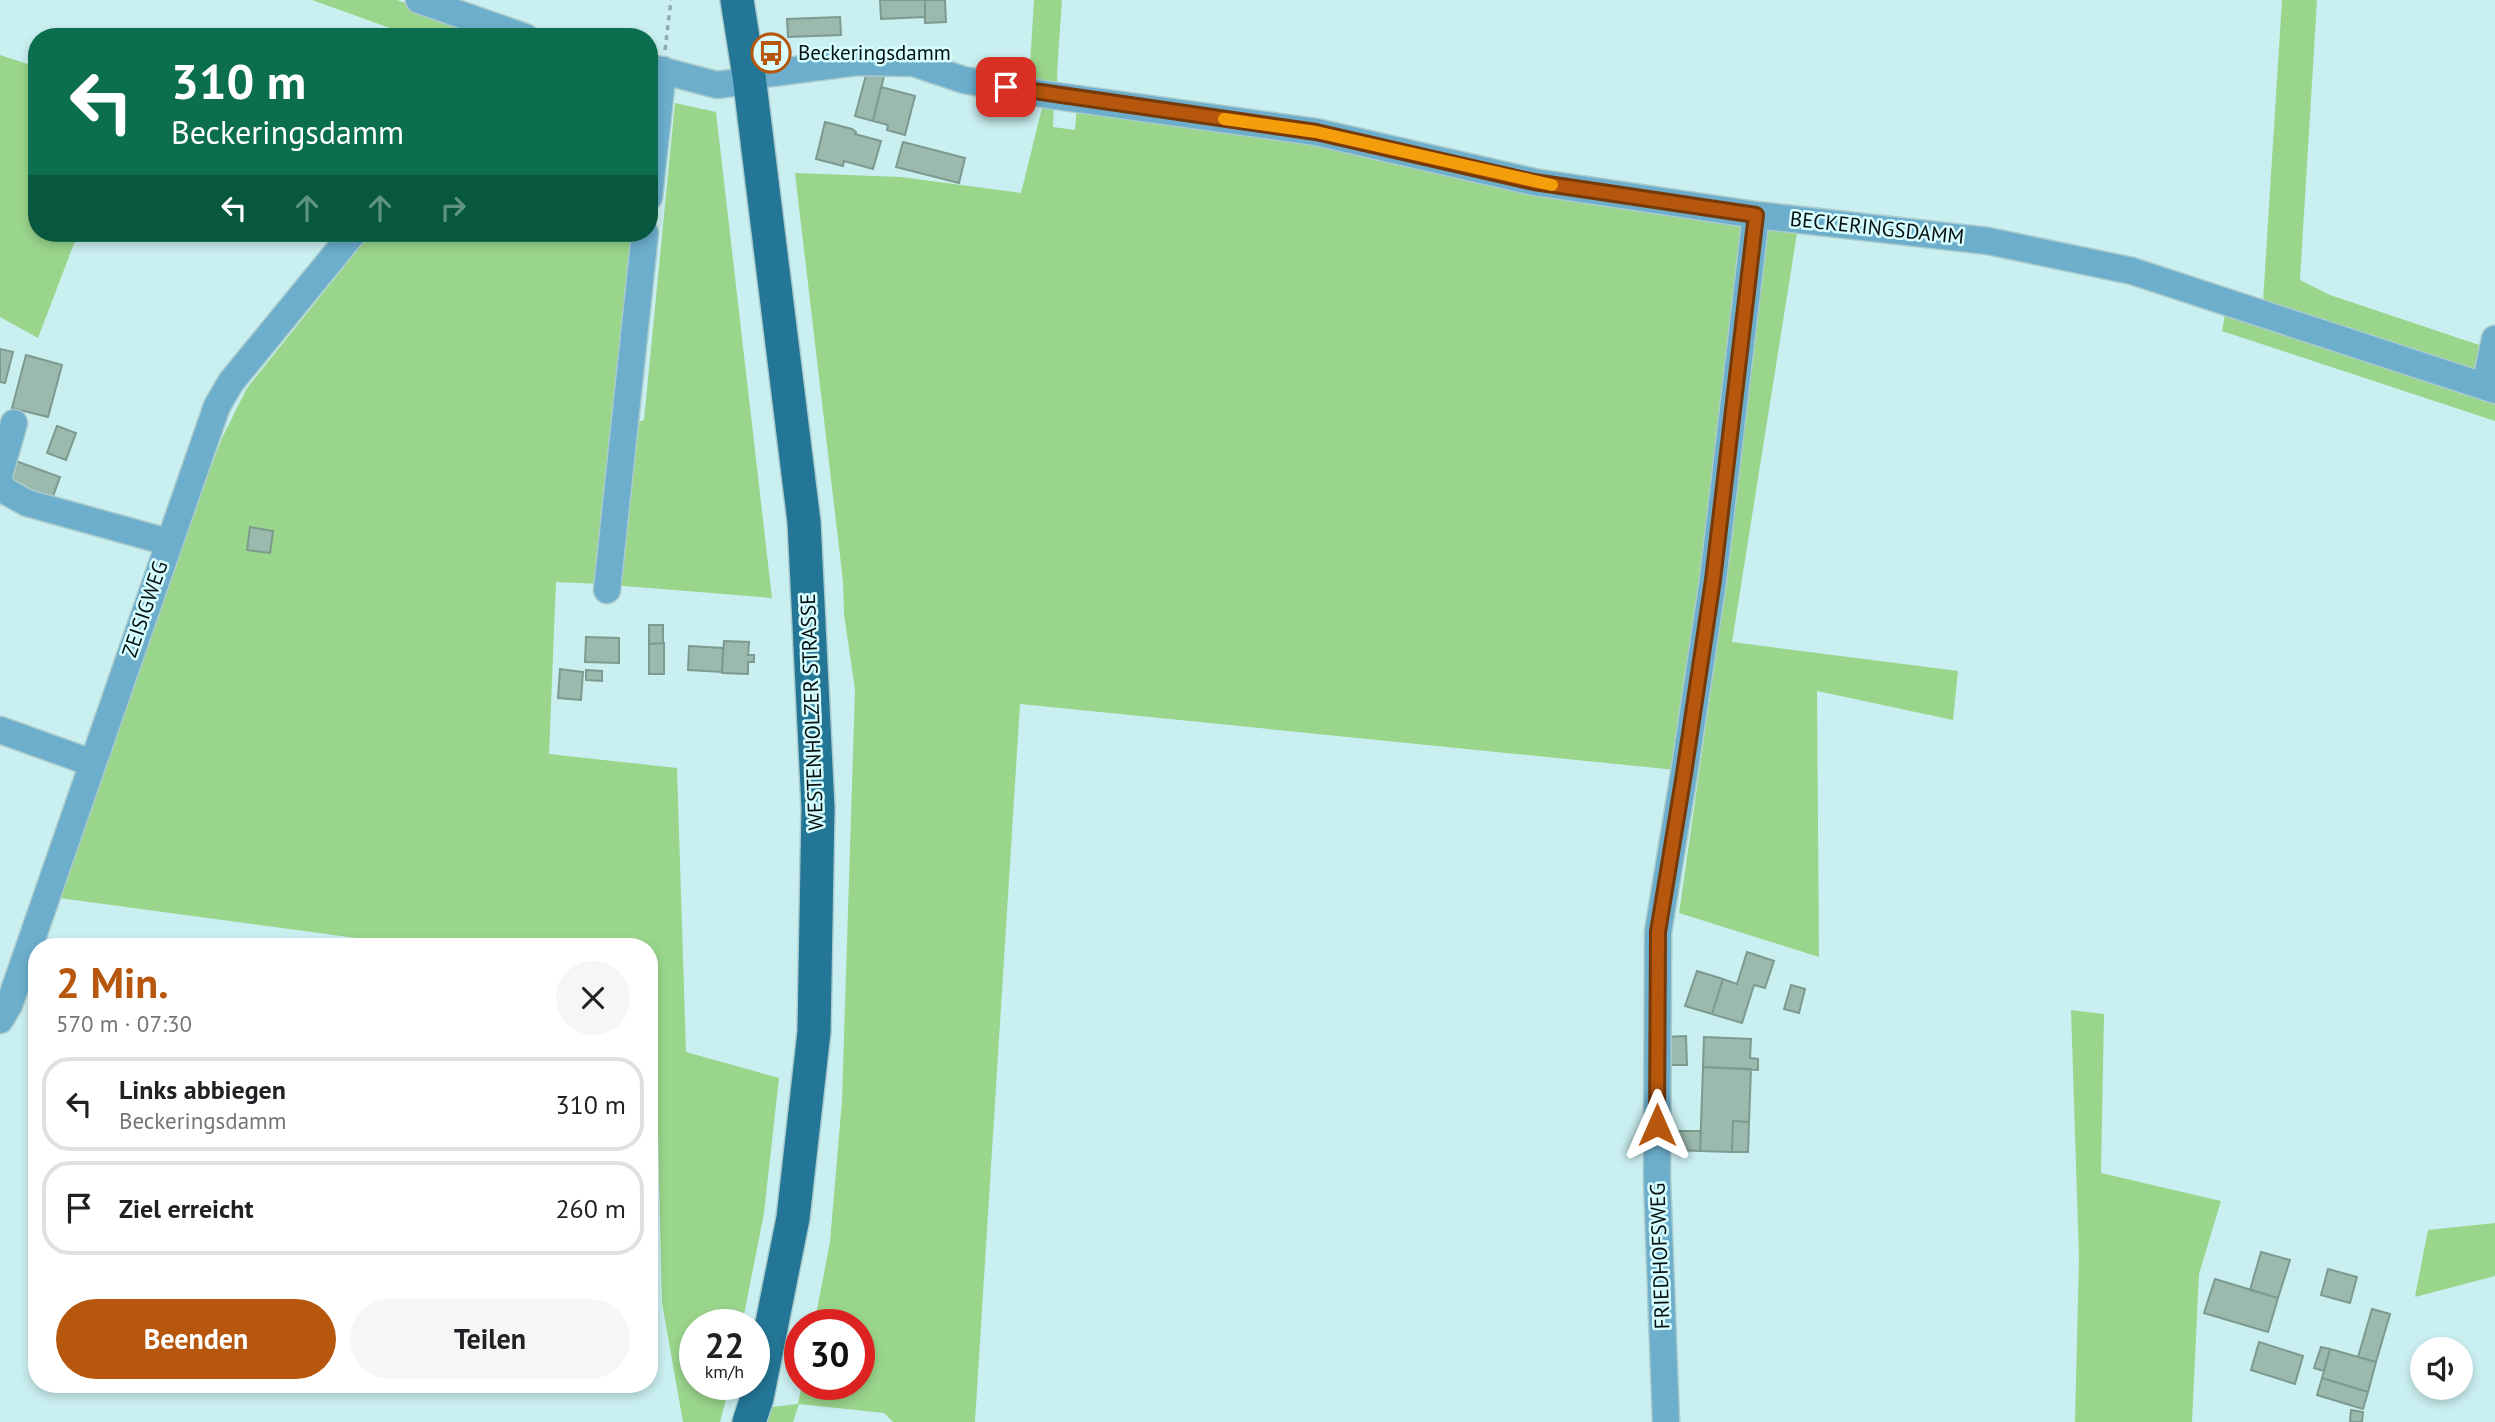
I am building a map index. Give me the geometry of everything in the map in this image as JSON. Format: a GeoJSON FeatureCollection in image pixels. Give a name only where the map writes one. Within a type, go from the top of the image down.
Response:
{"type":"FeatureCollection","features":[{"type":"Feature","properties":{"kind":"main road","name":"WESTENHOLZER STRASSE"},"geometry":{"type":"LineString","coordinates":[[737,0],[749,76],[804,522],[818,808],[813,1045],[793,1218],[757,1398],[749,1422]]}},
{"type":"Feature","properties":{"kind":"street"},"geometry":{"type":"LineString","coordinates":[[419,0],[494,28]]}},
{"type":"Feature","properties":{"kind":"street","name":"BECKERINGSDAMM"},"geometry":{"type":"LineString","coordinates":[[658,70],[717,85],[733,83],[749,76],[857,62],[913,63],[964,80],[1049,95],[1316,132],[1534,182],[1756,215],[1988,241],[2132,271],[2490,388]]}},
{"type":"Feature","properties":{"kind":"street","name":"FRIEDHOFSWEG"},"geometry":{"type":"LineString","coordinates":[[1665,1422],[1657,1180],[1658,932],[1713,580],[1756,215]]}},
{"type":"Feature","properties":{"kind":"street","name":"ZEISIGWEG"},"geometry":{"type":"LineString","coordinates":[[32,938],[202,443],[224,394],[346,242]]}},
{"type":"Feature","properties":{"kind":"street"},"geometry":{"type":"LineString","coordinates":[[607,590],[644,242]]}},
{"type":"Feature","properties":{"kind":"street"},"geometry":{"type":"LineString","coordinates":[[2490,388],[2495,339]]}},
{"type":"Feature","properties":{"kind":"street"},"geometry":{"type":"LineString","coordinates":[[0,472],[14,423]]}},
{"type":"Feature","properties":{"kind":"street"},"geometry":{"type":"LineString","coordinates":[[0,482],[2,489],[27,503],[168,541]]}},
{"type":"Feature","properties":{"kind":"street"},"geometry":{"type":"LineString","coordinates":[[0,730],[92,763]]}},
{"type":"Feature","properties":{"kind":"street","name":"ZEISIGWEG"},"geometry":{"type":"LineString","coordinates":[[0,1020],[9,1004],[28,949]]}},
{"type":"Feature","properties":{"kind":"path"},"geometry":{"type":"LineString","coordinates":[[658,60],[671,0]]}},
{"type":"Feature","properties":{"kind":"green space"},"geometry":{"type":"Polygon","coordinates":[[[312,0],[397,0],[460,22],[458,28],[390,28],[312,0]]]}},
{"type":"Feature","properties":{"kind":"green space"},"geometry":{"type":"Polygon","coordinates":[[[1034,0],[1062,0],[1058,88],[1029,82],[1034,0]]]}},
{"type":"Feature","properties":{"kind":"green space"},"geometry":{"type":"Polygon","coordinates":[[[2282,0],[2317,0],[2300,280],[2330,295],[2485,347],[2480,369],[2468,374],[2263,302],[2282,0]]]}},
{"type":"Feature","properties":{"kind":"green space"},"geometry":{"type":"Polygon","coordinates":[[[0,55],[28,64],[28,242],[75,242],[38,338],[0,317],[0,55]]]}},
{"type":"Feature","properties":{"kind":"green space"},"geometry":{"type":"Polygon","coordinates":[[[1044,100],[1054,101],[1053,127],[1075,130],[1077,105],[1248,128],[1743,219],[1706,579],[1676,770],[1020,704],[975,1422],[893,1422],[884,1413],[799,1404],[793,1422],[767,1422],[772,1407],[798,1404],[799,1400],[875,1400],[875,1309],[817,1309],[830,1242],[842,1100],[855,690],[844,614],[843,581],[795,173],[901,177],[1021,193],[1044,100]]]}},
{"type":"Feature","properties":{"kind":"green space"},"geometry":{"type":"Polygon","coordinates":[[[675,103],[716,112],[772,598],[612,585],[629,425],[644,420],[675,103]]]}},
{"type":"Feature","properties":{"kind":"green space"},"geometry":{"type":"Polygon","coordinates":[[[1759,221],[1798,227],[1732,642],[1958,671],[1953,720],[1817,691],[1819,957],[1679,913],[1714,669],[1705,667],[1759,221]]]}},
{"type":"Feature","properties":{"kind":"green space"},"geometry":{"type":"Polygon","coordinates":[[[364,242],[636,242],[601,584],[556,582],[549,754],[677,768],[686,1052],[779,1078],[764,1213],[745,1309],[679,1309],[679,1399],[662,1303],[658,1130],[658,938],[356,938],[59,898],[177,557],[222,438],[247,388],[364,242]]]}},
{"type":"Feature","properties":{"kind":"green space"},"geometry":{"type":"Polygon","coordinates":[[[2226,309],[2495,398],[2495,421],[2222,331],[2226,309]]]}},
{"type":"Feature","properties":{"kind":"green space"},"geometry":{"type":"Polygon","coordinates":[[[2071,1010],[2104,1014],[2101,1173],[2221,1201],[2199,1274],[2192,1422],[2075,1422],[2079,1257],[2071,1010]]]}},
{"type":"Feature","properties":{"kind":"green space"},"geometry":{"type":"Polygon","coordinates":[[[2495,1223],[2495,1276],[2415,1297],[2428,1230],[2495,1223]]]}},
{"type":"Feature","properties":{"kind":"green space"},"geometry":{"type":"Polygon","coordinates":[[[679,1400],[726,1400],[720,1422],[683,1422],[679,1400]]]}},
{"type":"Feature","properties":{"kind":"building"},"geometry":{"type":"Polygon","coordinates":[[[880,0],[925,0],[925,17],[881,19],[880,0]]]}},
{"type":"Feature","properties":{"kind":"building"},"geometry":{"type":"Polygon","coordinates":[[[925,0],[945,0],[946,22],[925,23],[925,0]]]}},
{"type":"Feature","properties":{"kind":"building"},"geometry":{"type":"Polygon","coordinates":[[[840,17],[841,35],[788,37],[787,19],[840,17]]]}},
{"type":"Feature","properties":{"kind":"building"},"geometry":{"type":"Polygon","coordinates":[[[868,68],[885,72],[873,121],[855,116],[868,68]]]}},
{"type":"Feature","properties":{"kind":"building"},"geometry":{"type":"Polygon","coordinates":[[[881,87],[915,96],[905,135],[887,130],[888,125],[873,121],[881,87]]]}},
{"type":"Feature","properties":{"kind":"building"},"geometry":{"type":"Polygon","coordinates":[[[825,122],[881,141],[873,169],[844,161],[843,166],[816,159],[825,122]]]}},
{"type":"Feature","properties":{"kind":"building"},"geometry":{"type":"Polygon","coordinates":[[[903,142],[965,158],[959,183],[896,167],[903,142]]]}},
{"type":"Feature","properties":{"kind":"building"},"geometry":{"type":"Polygon","coordinates":[[[0,349],[13,352],[5,383],[0,382],[0,349]]]}},
{"type":"Feature","properties":{"kind":"building"},"geometry":{"type":"Polygon","coordinates":[[[26,355],[62,365],[48,417],[12,408],[26,355]]]}},
{"type":"Feature","properties":{"kind":"building"},"geometry":{"type":"Polygon","coordinates":[[[57,426],[76,433],[66,460],[47,453],[57,426]]]}},
{"type":"Feature","properties":{"kind":"building"},"geometry":{"type":"Polygon","coordinates":[[[13,460],[60,477],[52,499],[5,482],[13,460]]]}},
{"type":"Feature","properties":{"kind":"building"},"geometry":{"type":"Polygon","coordinates":[[[250,527],[273,531],[270,553],[247,550],[250,527]]]}},
{"type":"Feature","properties":{"kind":"building"},"geometry":{"type":"Polygon","coordinates":[[[649,625],[663,625],[663,643],[649,644],[649,625]]]}},
{"type":"Feature","properties":{"kind":"building"},"geometry":{"type":"Polygon","coordinates":[[[586,637],[619,638],[619,663],[585,662],[586,637]]]}},
{"type":"Feature","properties":{"kind":"building"},"geometry":{"type":"Polygon","coordinates":[[[724,641],[749,642],[748,655],[754,655],[754,662],[748,662],[748,674],[722,673],[724,641]]]}},
{"type":"Feature","properties":{"kind":"building"},"geometry":{"type":"Polygon","coordinates":[[[664,643],[664,674],[649,674],[649,644],[664,643]]]}},
{"type":"Feature","properties":{"kind":"building"},"geometry":{"type":"Polygon","coordinates":[[[689,646],[723,648],[722,672],[688,670],[689,646]]]}},
{"type":"Feature","properties":{"kind":"building"},"geometry":{"type":"Polygon","coordinates":[[[560,669],[583,672],[581,700],[558,698],[560,669]]]}},
{"type":"Feature","properties":{"kind":"building"},"geometry":{"type":"Polygon","coordinates":[[[586,670],[602,671],[602,681],[586,680],[586,670]]]}},
{"type":"Feature","properties":{"kind":"building"},"geometry":{"type":"Polygon","coordinates":[[[1747,952],[1774,961],[1765,988],[1754,985],[1742,1023],[1712,1014],[1723,979],[1737,984],[1747,952]]]}},
{"type":"Feature","properties":{"kind":"building"},"geometry":{"type":"Polygon","coordinates":[[[1697,971],[1723,979],[1712,1014],[1685,1006],[1697,971]]]}},
{"type":"Feature","properties":{"kind":"building"},"geometry":{"type":"Polygon","coordinates":[[[1791,985],[1805,989],[1799,1013],[1784,1009],[1791,985]]]}},
{"type":"Feature","properties":{"kind":"building"},"geometry":{"type":"Polygon","coordinates":[[[1686,1036],[1687,1065],[1667,1065],[1666,1037],[1686,1036]]]}},
{"type":"Feature","properties":{"kind":"building"},"geometry":{"type":"Polygon","coordinates":[[[1704,1037],[1751,1039],[1750,1058],[1758,1059],[1758,1070],[1703,1067],[1704,1037]]]}},
{"type":"Feature","properties":{"kind":"building"},"geometry":{"type":"Polygon","coordinates":[[[1703,1067],[1751,1069],[1749,1122],[1733,1121],[1732,1152],[1700,1151],[1703,1067]]]}},
{"type":"Feature","properties":{"kind":"building"},"geometry":{"type":"Polygon","coordinates":[[[1733,1121],[1749,1122],[1748,1152],[1732,1152],[1733,1121]]]}},
{"type":"Feature","properties":{"kind":"building"},"geometry":{"type":"Polygon","coordinates":[[[1674,1131],[1701,1131],[1700,1151],[1674,1150],[1674,1131]]]}},
{"type":"Feature","properties":{"kind":"building"},"geometry":{"type":"Polygon","coordinates":[[[2261,1252],[2290,1260],[2278,1298],[2250,1290],[2261,1252]]]}},
{"type":"Feature","properties":{"kind":"building"},"geometry":{"type":"Polygon","coordinates":[[[2328,1269],[2357,1277],[2350,1303],[2321,1295],[2328,1269]]]}},
{"type":"Feature","properties":{"kind":"building"},"geometry":{"type":"Polygon","coordinates":[[[2215,1279],[2278,1298],[2268,1332],[2204,1313],[2215,1279]]]}},
{"type":"Feature","properties":{"kind":"building"},"geometry":{"type":"Polygon","coordinates":[[[2372,1309],[2390,1314],[2376,1362],[2358,1357],[2372,1309]]]}},
{"type":"Feature","properties":{"kind":"building"},"geometry":{"type":"Polygon","coordinates":[[[2259,1342],[2303,1356],[2295,1384],[2251,1370],[2259,1342]]]}},
{"type":"Feature","properties":{"kind":"building"},"geometry":{"type":"Polygon","coordinates":[[[2321,1347],[2330,1349],[2324,1371],[2314,1368],[2321,1347]]]}},
{"type":"Feature","properties":{"kind":"building"},"geometry":{"type":"Polygon","coordinates":[[[2330,1349],[2376,1362],[2368,1392],[2322,1378],[2330,1349]]]}},
{"type":"Feature","properties":{"kind":"building"},"geometry":{"type":"Polygon","coordinates":[[[2322,1378],[2368,1392],[2363,1409],[2317,1395],[2322,1378]]]}},
{"type":"Feature","properties":{"kind":"building"},"geometry":{"type":"Polygon","coordinates":[[[2351,1410],[2363,1412],[2362,1422],[2350,1422],[2351,1410]]]}},
{"type":"Feature","properties":{"kind":"slow traffic"},"geometry":{"type":"LineString","coordinates":[[1224,119],[1316,132],[1552,185]]}},
{"type":"Feature","properties":{"kind":"place","name":"Beckeringsdamm"},"geometry":{"type":"Point","coordinates":[771,53]}},
{"type":"Feature","properties":{"kind":"route"},"geometry":{"type":"LineString","coordinates":[[1006,87],[1316,132],[1534,182],[1756,215],[1713,580],[1658,932],[1657,1125]]}}]}
